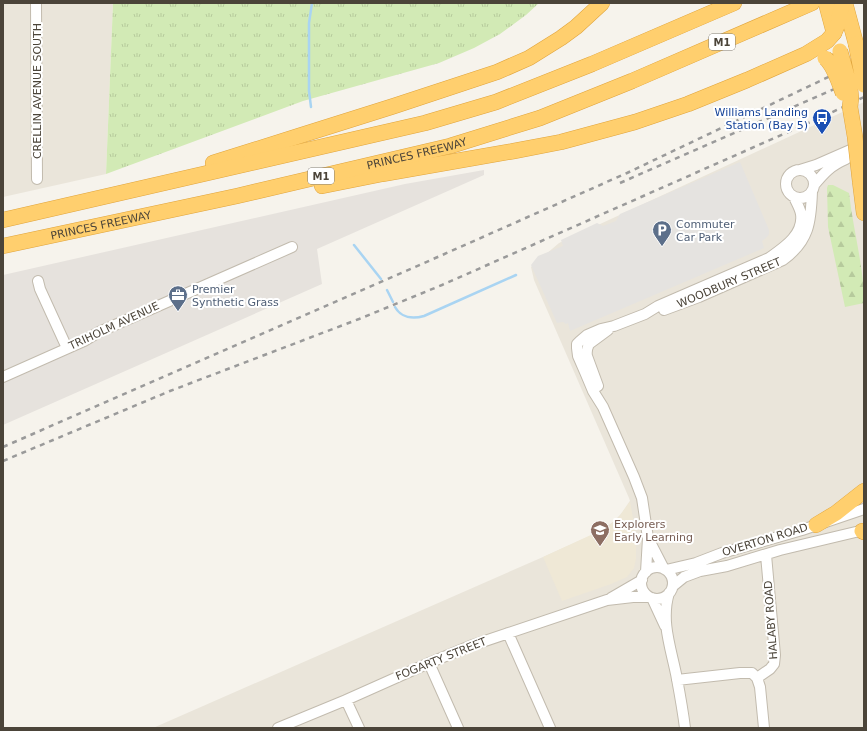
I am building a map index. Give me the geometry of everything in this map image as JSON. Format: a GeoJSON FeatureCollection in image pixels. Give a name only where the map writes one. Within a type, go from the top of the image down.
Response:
{"type":"FeatureCollection","features":[{"type":"Feature","properties":{"kind":"highway"},"geometry":{"type":"LineString","coordinates":[[113,195],[497,72],[529,58],[561,38],[576,27],[602,3]]}},
{"type":"Feature","properties":{"kind":"highway"},"geometry":{"type":"LineString","coordinates":[[3,220],[424,124],[496,102],[592,64],[734,3]]}},
{"type":"Feature","properties":{"kind":"highway","name":"PRINCES FREEWAY"},"geometry":{"type":"LineString","coordinates":[[3,246],[237,196],[450,146],[540,118],[632,81],[812,3]]}},
{"type":"Feature","properties":{"kind":"highway"},"geometry":{"type":"LineString","coordinates":[[826,3],[850,87],[850,107],[864,213]]}},
{"type":"Feature","properties":{"kind":"highway"},"geometry":{"type":"LineString","coordinates":[[237,196],[297,191],[382,174],[514,151],[561,142],[635,122],[688,104],[806,54],[827,41],[834,33],[843,5]]}},
{"type":"Feature","properties":{"kind":"highway"},"geometry":{"type":"LineString","coordinates":[[843,5],[856,44],[864,85]]}},
{"type":"Feature","properties":{"kind":"highway"},"geometry":{"type":"LineString","coordinates":[[806,54],[820,56],[828,60],[838,79],[843,95],[850,107]]}},
{"type":"Feature","properties":{"kind":"highway"},"geometry":{"type":"LineString","coordinates":[[816,525],[836,513],[864,491]]}},
{"type":"Feature","properties":{"kind":"street","name":"CRELLIN AVENUE SOUTH"},"geometry":{"type":"LineString","coordinates":[[36,3],[37,179]]}},
{"type":"Feature","properties":{"kind":"street"},"geometry":{"type":"LineString","coordinates":[[864,144],[816,165],[792,172],[786,180],[787,189],[790,194],[794,196],[799,198],[804,197],[808,195],[828,169],[838,162],[864,151]]}},
{"type":"Feature","properties":{"kind":"street"},"geometry":{"type":"LineString","coordinates":[[800,170],[808,172],[814,182],[813,188]]}},
{"type":"Feature","properties":{"kind":"street","name":"WOODBURY STREET"},"geometry":{"type":"LineString","coordinates":[[697,292],[783,260],[792,254],[802,241],[808,229],[811,215],[813,188]]}},
{"type":"Feature","properties":{"kind":"street","name":"WOODBURY STREET"},"geometry":{"type":"LineString","coordinates":[[644,576],[648,538],[642,498],[603,407],[593,391],[578,356],[576,348],[577,344],[588,335],[601,329],[614,326],[645,314],[653,314],[661,311],[769,258],[785,247],[796,234],[801,222],[801,213],[794,196]]}},
{"type":"Feature","properties":{"kind":"street","name":"TRIHOLM AVENUE"},"geometry":{"type":"LineString","coordinates":[[3,377],[99,332],[292,247]]}},
{"type":"Feature","properties":{"kind":"street"},"geometry":{"type":"LineString","coordinates":[[38,281],[40,289],[67,348]]}},
{"type":"Feature","properties":{"kind":"street","name":"OVERTON ROAD"},"geometry":{"type":"LineString","coordinates":[[665,570],[696,564],[718,555],[864,509]]}},
{"type":"Feature","properties":{"kind":"street","name":"OVERTON ROAD"},"geometry":{"type":"LineString","coordinates":[[671,590],[684,577],[693,573],[727,566],[780,550],[863,531]]}},
{"type":"Feature","properties":{"kind":"street","name":"WOODBURY STREET"},"geometry":{"type":"LineString","coordinates":[[648,538],[665,570]]}},
{"type":"Feature","properties":{"kind":"street"},"geometry":{"type":"LineString","coordinates":[[746,546],[752,558]]}},
{"type":"Feature","properties":{"kind":"street","name":"HALABY ROAD"},"geometry":{"type":"LineString","coordinates":[[757,678],[770,669],[775,663],[766,555]]}},
{"type":"Feature","properties":{"kind":"street"},"geometry":{"type":"LineString","coordinates":[[666,628],[650,597],[642,588],[644,576],[653,568],[665,570],[672,578],[671,590],[666,609],[666,628],[685,728]]}},
{"type":"Feature","properties":{"kind":"street","name":"FOGARTY STREET"},"geometry":{"type":"LineString","coordinates":[[607,600],[644,576]]}},
{"type":"Feature","properties":{"kind":"street"},"geometry":{"type":"LineString","coordinates":[[650,597],[655,599],[661,598],[671,590]]}},
{"type":"Feature","properties":{"kind":"street","name":"FOGARTY STREET"},"geometry":{"type":"LineString","coordinates":[[278,728],[470,646],[607,600],[650,597]]}},
{"type":"Feature","properties":{"kind":"street"},"geometry":{"type":"LineString","coordinates":[[508,633],[550,728]]}},
{"type":"Feature","properties":{"kind":"street"},"geometry":{"type":"LineString","coordinates":[[429,663],[458,728]]}},
{"type":"Feature","properties":{"kind":"street"},"geometry":{"type":"LineString","coordinates":[[677,680],[752,673],[757,678],[760,687],[764,728]]}},
{"type":"Feature","properties":{"kind":"street"},"geometry":{"type":"LineString","coordinates":[[346,700],[359,728]]}},
{"type":"Feature","properties":{"kind":"shaded area"},"geometry":{"type":"Polygon","coordinates":[[[3,3],[113,3],[106,174],[3,197],[3,3]]]}},
{"type":"Feature","properties":{"kind":"shaded area"},"geometry":{"type":"Polygon","coordinates":[[[864,102],[864,728],[153,728],[601,531],[614,521],[622,513],[630,501],[534,280],[531,267],[559,243],[864,102]]]}},
{"type":"Feature","properties":{"kind":"shaded area","name":"Commuter Car Park"},"geometry":{"type":"Polygon","coordinates":[[[740,162],[769,230],[769,234],[762,241],[764,248],[570,331],[568,323],[557,323],[531,265],[538,256],[563,246],[561,240],[597,223],[603,226],[616,221],[620,214],[740,162]]]}},
{"type":"Feature","properties":{"kind":"shaded area"},"geometry":{"type":"Polygon","coordinates":[[[484,170],[484,175],[317,249],[322,284],[3,425],[3,275],[405,184],[484,170]]]}},
{"type":"Feature","properties":{"kind":"shaded area","name":"Explorers Early Learning"},"geometry":{"type":"Polygon","coordinates":[[[630,501],[636,543],[636,559],[634,568],[627,577],[562,601],[543,557],[606,528],[618,518],[630,501]]]}},
{"type":"Feature","properties":{"kind":"green space"},"geometry":{"type":"Polygon","coordinates":[[[113,3],[539,3],[526,15],[500,34],[474,48],[439,63],[303,101],[106,174],[113,3]]]}},
{"type":"Feature","properties":{"kind":"green space"},"geometry":{"type":"Polygon","coordinates":[[[828,185],[833,185],[849,193],[864,289],[864,303],[845,307],[828,227],[828,185]]]}},
{"type":"Feature","properties":{"kind":"waterway"},"geometry":{"type":"LineString","coordinates":[[311,107],[309,91],[309,23],[312,3]]}},
{"type":"Feature","properties":{"kind":"waterway"},"geometry":{"type":"LineString","coordinates":[[354,245],[381,279]]}},
{"type":"Feature","properties":{"kind":"waterway"},"geometry":{"type":"LineString","coordinates":[[395,307],[398,311],[408,317],[424,316],[516,275]]}},
{"type":"Feature","properties":{"kind":"waterway"},"geometry":{"type":"LineString","coordinates":[[387,290],[393,302]]}},
{"type":"Feature","properties":{"kind":"railway"},"geometry":{"type":"LineString","coordinates":[[3,447],[627,173],[864,60]]}},
{"type":"Feature","properties":{"kind":"railway"},"geometry":{"type":"LineString","coordinates":[[620,183],[864,76]]}},
{"type":"Feature","properties":{"kind":"railway"},"geometry":{"type":"LineString","coordinates":[[3,461],[170,391],[359,319],[442,285],[864,97]]}},
{"type":"Feature","properties":{"kind":"place","name":"Williams Landing Station (Bay 5)"},"geometry":{"type":"Point","coordinates":[822,135]}},
{"type":"Feature","properties":{"kind":"place","name":"Commuter Car Park"},"geometry":{"type":"Point","coordinates":[662,247]}},
{"type":"Feature","properties":{"kind":"place","name":"Premier Synthetic Grass"},"geometry":{"type":"Point","coordinates":[178,312]}},
{"type":"Feature","properties":{"kind":"place","name":"Explorers Early Learning"},"geometry":{"type":"Point","coordinates":[600,547]}}]}
